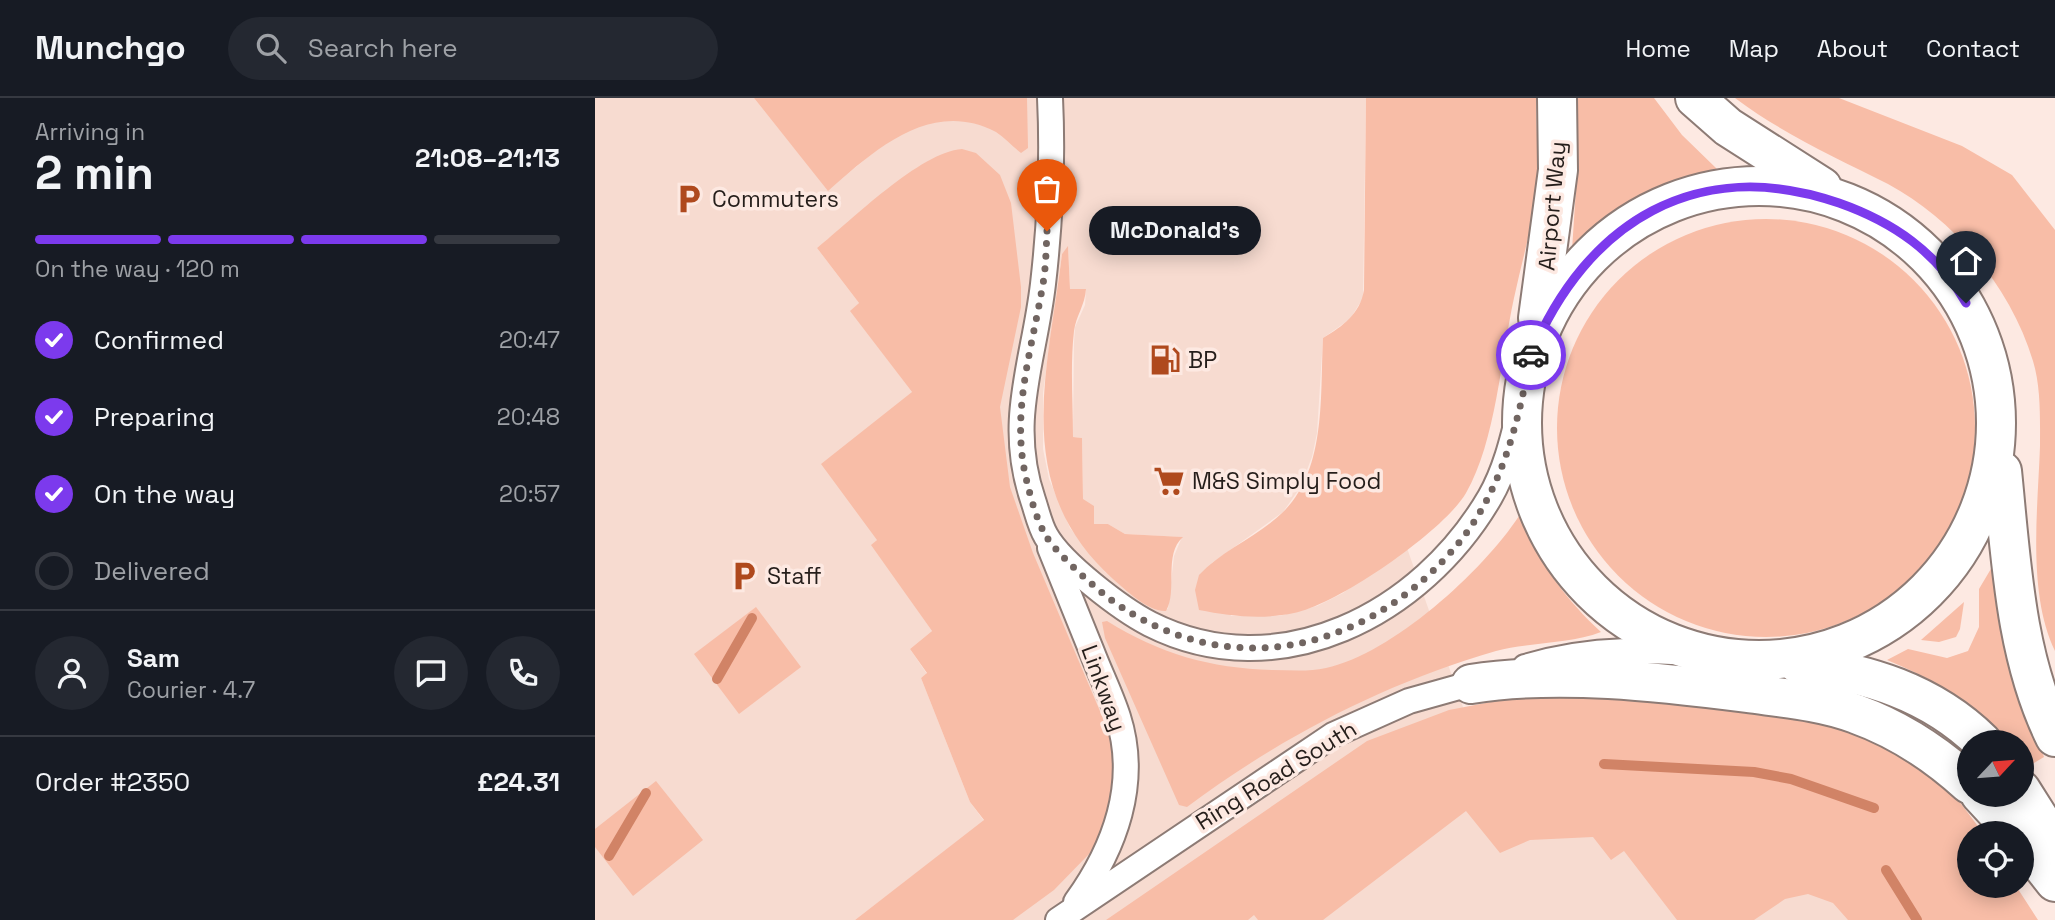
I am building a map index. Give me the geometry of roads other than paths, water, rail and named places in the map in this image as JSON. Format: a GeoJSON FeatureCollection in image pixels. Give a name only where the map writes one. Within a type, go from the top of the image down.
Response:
{"type":"FeatureCollection","features":[{"type":"Feature","properties":{"kind":"highway","name":"Airport Way"},"geometry":{"type":"LineString","coordinates":[[1531,355],[1553,220],[1559,136],[1557,98]]}},
{"type":"Feature","properties":{"kind":"highway"},"geometry":{"type":"LineString","coordinates":[[1695,98],[1722,122],[1767,153],[1917,244],[1958,289],[1988,358],[2020,619],[2034,684],[2055,737]]}},
{"type":"Feature","properties":{"kind":"highway"},"geometry":{"type":"LineString","coordinates":[[1863,212],[1809,194],[1761,186],[1718,188],[1671,203],[1629,226],[1589,259],[1557,300],[1531,355],[1524,393],[1522,447],[1531,490],[1548,532],[1576,580],[1605,608],[1637,627],[1671,642],[1722,655],[1835,669],[1887,681],[1932,705],[1966,730]]}},
{"type":"Feature","properties":{"kind":"highway"},"geometry":{"type":"LineString","coordinates":[[1766,660],[1833,648],[1858,639],[1893,617],[1938,579],[1960,552],[1981,513],[1988,492],[1997,427]]}},
{"type":"Feature","properties":{"kind":"highway"},"geometry":{"type":"LineString","coordinates":[[1471,684],[1522,679],[1644,682],[1823,705],[1854,713],[1901,734],[1957,775]]}},
{"type":"Feature","properties":{"kind":"highway"},"geometry":{"type":"LineString","coordinates":[[1992,807],[2005,821]]}},
{"type":"Feature","properties":{"kind":"highway"},"geometry":{"type":"LineString","coordinates":[[2032,807],[2055,844]]}},
{"type":"Feature","properties":{"kind":"highway"},"geometry":{"type":"LineString","coordinates":[[2034,855],[2055,882]]}},
{"type":"Feature","properties":{"kind":"street","name":"Linkway"},"geometry":{"type":"LineString","coordinates":[[1050,98],[1050,181],[1043,286],[1023,387],[1019,424],[1027,481],[1046,537],[1118,715],[1126,752],[1122,812],[1114,836],[1091,881],[1062,917]]}},
{"type":"Feature","properties":{"kind":"street"},"geometry":{"type":"LineString","coordinates":[[1046,537],[1096,589],[1132,615],[1167,633],[1210,646],[1252,650],[1308,641],[1352,624],[1390,603],[1451,552],[1495,487],[1524,393]]}},
{"type":"Feature","properties":{"kind":"street","name":"Ring Road South"},"geometry":{"type":"LineString","coordinates":[[1062,917],[1316,745],[1393,707],[1586,652],[1654,651],[1722,655]]}},
{"type":"Feature","properties":{"kind":"waterway"},"geometry":{"type":"LineString","coordinates":[[717,679],[752,618]]}},
{"type":"Feature","properties":{"kind":"waterway"},"geometry":{"type":"LineString","coordinates":[[1604,764],[1754,772],[1791,779],[1874,808]]}},
{"type":"Feature","properties":{"kind":"waterway"},"geometry":{"type":"LineString","coordinates":[[609,856],[646,793]]}},
{"type":"Feature","properties":{"kind":"waterway"},"geometry":{"type":"LineString","coordinates":[[1886,870],[1917,920]]}},
{"type":"Feature","properties":{"kind":"place","name":"Commuters"},"geometry":{"type":"Point","coordinates":[689,199]}},
{"type":"Feature","properties":{"kind":"place","name":"McDonald's"},"geometry":{"type":"Point","coordinates":[1047,231]}},
{"type":"Feature","properties":{"kind":"place","name":"BP"},"geometry":{"type":"Point","coordinates":[1165,360]}},
{"type":"Feature","properties":{"kind":"place","name":"M&S Simply Food"},"geometry":{"type":"Point","coordinates":[1169,481]}},
{"type":"Feature","properties":{"kind":"place","name":"Staff"},"geometry":{"type":"Point","coordinates":[744,576]}}]}
